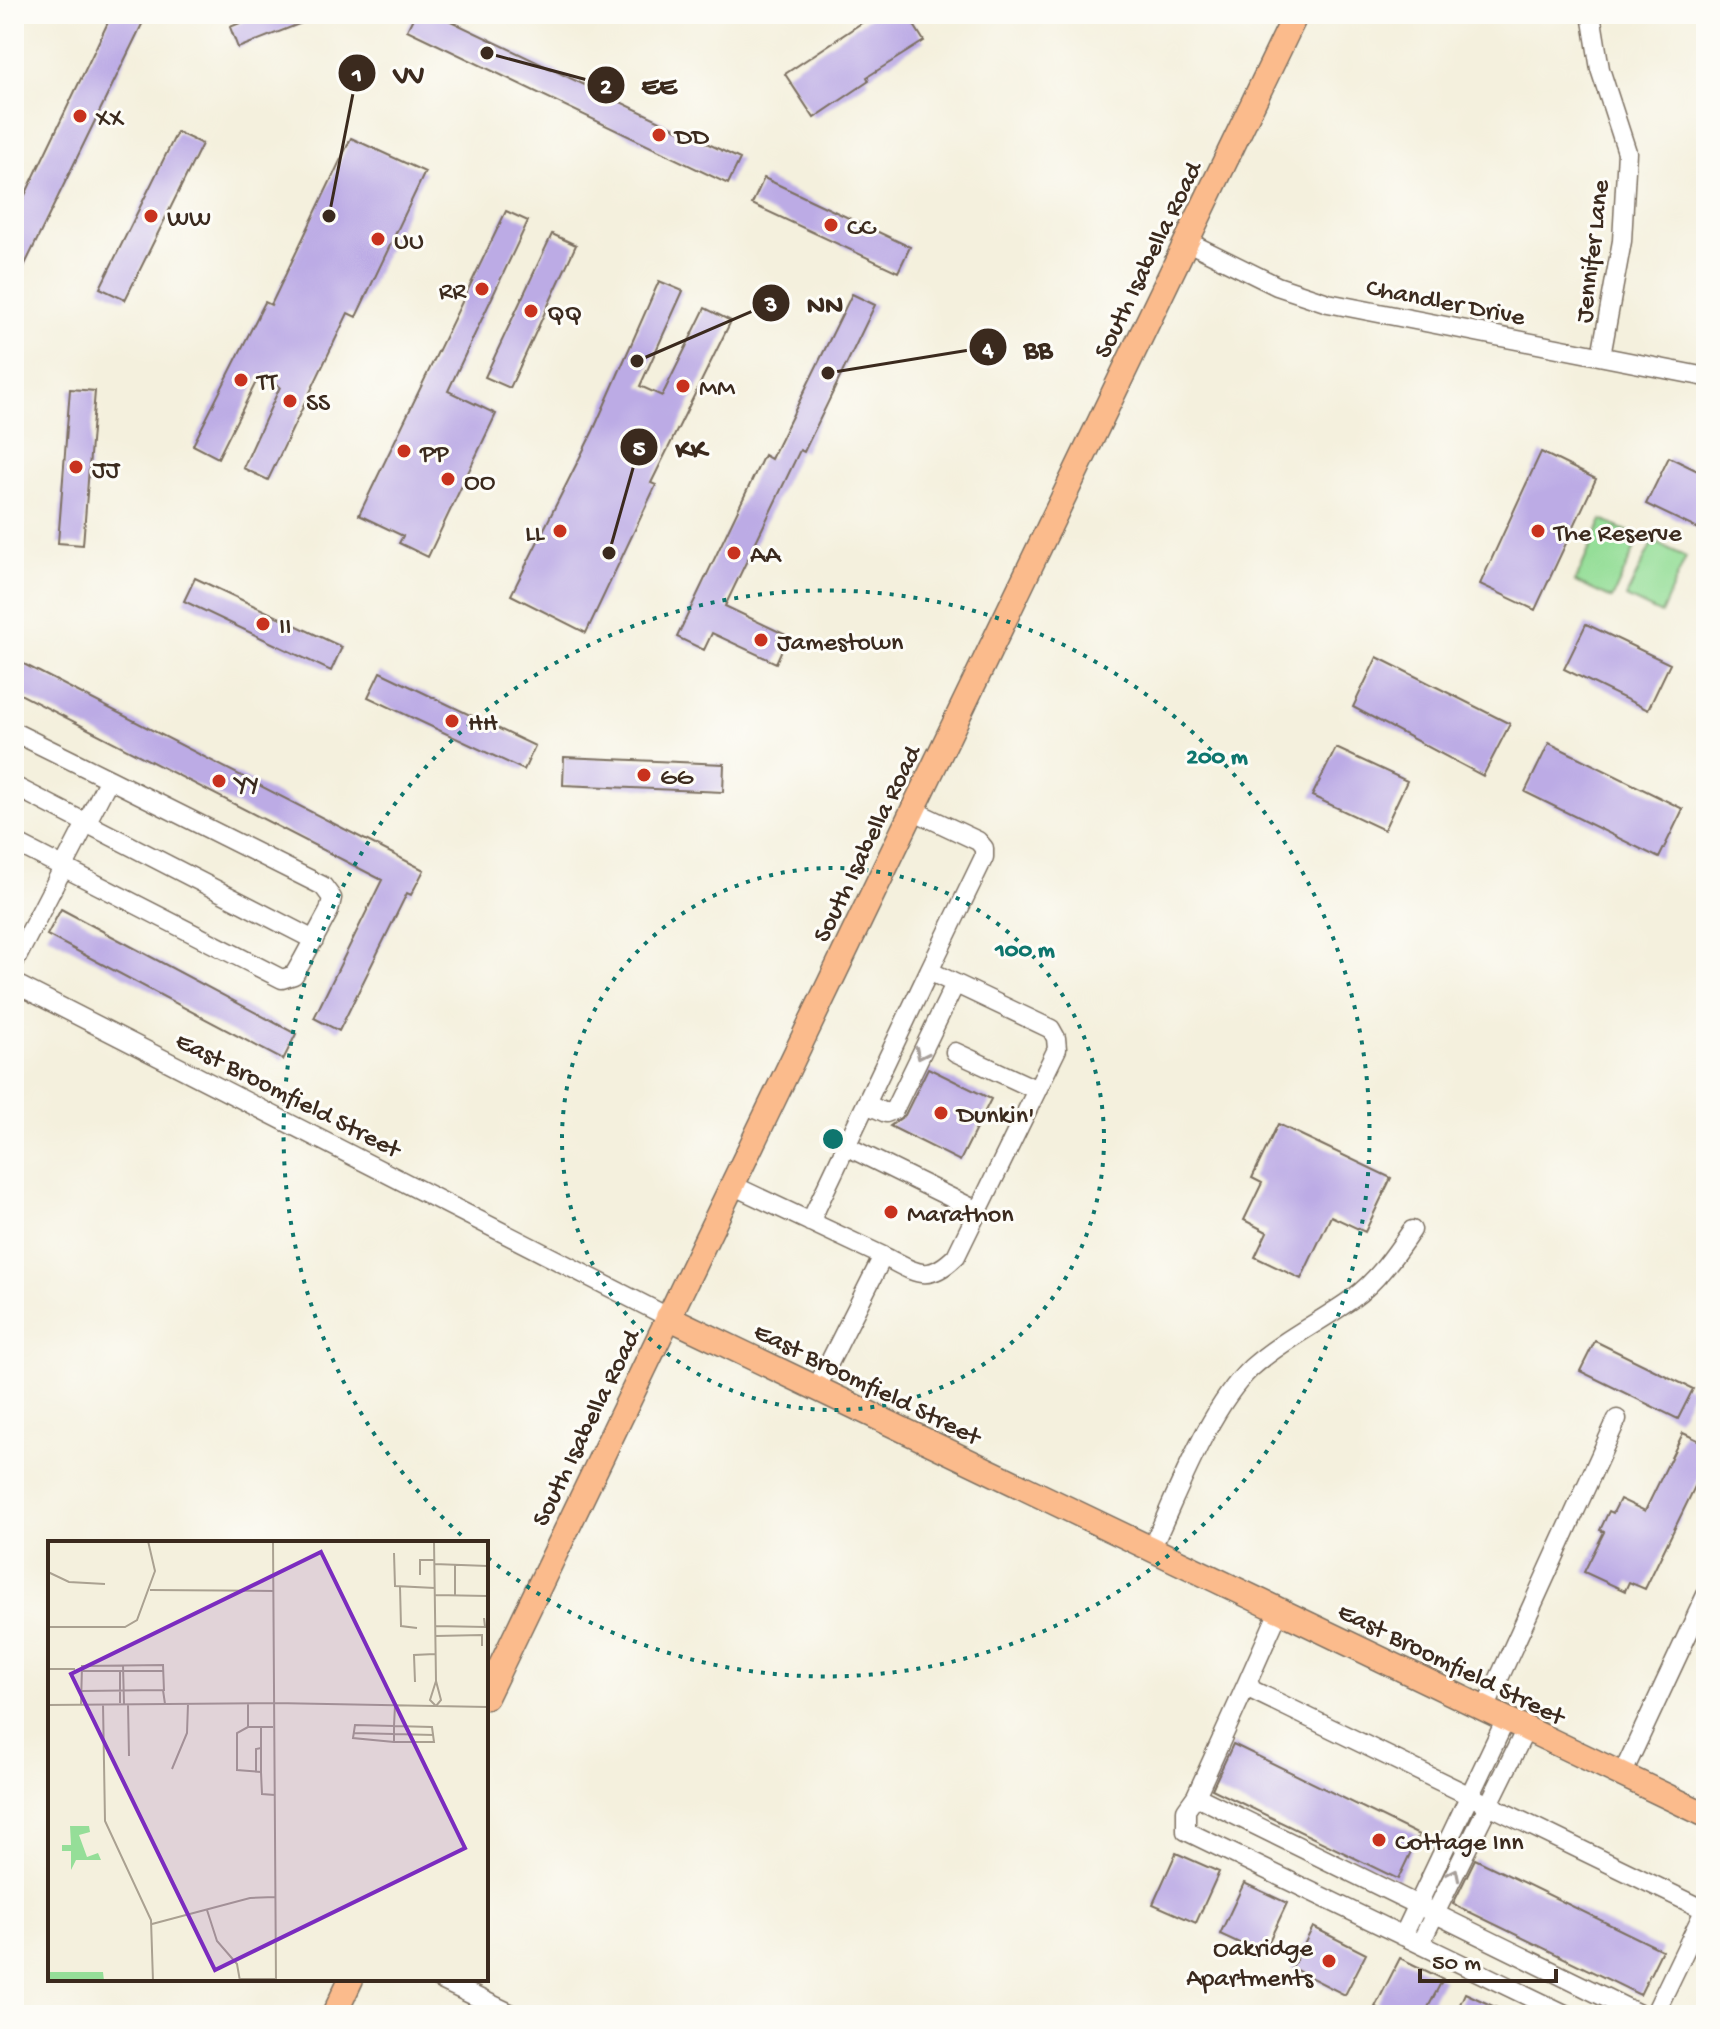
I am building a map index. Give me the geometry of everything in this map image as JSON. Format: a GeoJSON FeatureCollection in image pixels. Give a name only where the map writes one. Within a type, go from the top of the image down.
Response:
{"type":"FeatureCollection","features":[{"type":"Feature","properties":{"kind":"main road","name":"South Isabella Road"},"geometry":{"type":"LineString","coordinates":[[488,1693],[1296,14]]}},
{"type":"Feature","properties":{"kind":"main road","name":"East Broomfield Street"},"geometry":{"type":"LineString","coordinates":[[668,1317],[1706,1815]]}},
{"type":"Feature","properties":{"kind":"main road"},"geometry":{"type":"LineString","coordinates":[[334,2015],[350,1981]]}},
{"type":"Feature","properties":{"kind":"street","name":"Jennifer Lane"},"geometry":{"type":"LineString","coordinates":[[1591,14],[1600,69],[1627,152],[1622,241],[1601,356]]}},
{"type":"Feature","properties":{"kind":"street","name":"Chandler Drive"},"geometry":{"type":"LineString","coordinates":[[1186,241],[1277,286],[1328,303],[1706,377]]}},
{"type":"Feature","properties":{"kind":"street"},"geometry":{"type":"LineString","coordinates":[[14,732],[323,886],[332,898],[329,911],[294,975],[282,979],[14,842]]}},
{"type":"Feature","properties":{"kind":"street"},"geometry":{"type":"LineString","coordinates":[[14,963],[109,779]]}},
{"type":"Feature","properties":{"kind":"street"},"geometry":{"type":"LineString","coordinates":[[14,786],[314,940]]}},
{"type":"Feature","properties":{"kind":"street"},"geometry":{"type":"LineString","coordinates":[[810,1222],[984,857],[984,848],[978,841],[912,810]]}},
{"type":"Feature","properties":{"kind":"street"},"geometry":{"type":"LineString","coordinates":[[732,1185],[925,1274],[942,1270],[956,1256],[1057,1049],[1056,1038],[1051,1029],[929,971]]}},
{"type":"Feature","properties":{"kind":"street","name":"East Broomfield Street"},"geometry":{"type":"LineString","coordinates":[[14,983],[668,1317]]}},
{"type":"Feature","properties":{"kind":"street"},"geometry":{"type":"LineString","coordinates":[[866,1104],[886,1113],[894,1110],[955,984]]}},
{"type":"Feature","properties":{"kind":"street"},"geometry":{"type":"LineString","coordinates":[[955,1052],[1037,1090]]}},
{"type":"Feature","properties":{"kind":"street"},"geometry":{"type":"LineString","coordinates":[[846,1146],[978,1211]]}},
{"type":"Feature","properties":{"kind":"street"},"geometry":{"type":"LineString","coordinates":[[1151,1549],[1207,1432],[1233,1389],[1253,1367],[1355,1297],[1389,1263],[1412,1230]]}},
{"type":"Feature","properties":{"kind":"street"},"geometry":{"type":"LineString","coordinates":[[816,1389],[883,1256]]}},
{"type":"Feature","properties":{"kind":"street"},"geometry":{"type":"LineString","coordinates":[[1412,1940],[1470,1794],[1505,1719],[1617,1419]]}},
{"type":"Feature","properties":{"kind":"street"},"geometry":{"type":"LineString","coordinates":[[1622,1775],[1706,1595]]}},
{"type":"Feature","properties":{"kind":"street"},"geometry":{"type":"LineString","coordinates":[[1279,1611],[1196,1796],[1186,1810],[1186,1831],[1567,2015]]}},
{"type":"Feature","properties":{"kind":"street"},"geometry":{"type":"LineString","coordinates":[[1248,1681],[1252,1690],[1705,1908],[1654,2015]]}},
{"type":"Feature","properties":{"kind":"street"},"geometry":{"type":"LineString","coordinates":[[1427,1908],[1489,1803],[1505,1719]]}},
{"type":"Feature","properties":{"kind":"street"},"geometry":{"type":"LineString","coordinates":[[1196,1796],[1641,2015]]}},
{"type":"Feature","properties":{"kind":"street"},"geometry":{"type":"LineString","coordinates":[[443,1981],[514,2015]]}},
{"type":"Feature","properties":{"kind":"green space"},"geometry":{"type":"Polygon","coordinates":[[[1602,520],[1640,537],[1612,599],[1575,582],[1602,520]]]}},
{"type":"Feature","properties":{"kind":"green space"},"geometry":{"type":"Polygon","coordinates":[[[1653,541],[1686,557],[1661,614],[1626,597],[1653,541]]]}},
{"type":"Feature","properties":{"kind":"building","name":"XX"},"geometry":{"type":"Polygon","coordinates":[[[112,14],[147,14],[14,287],[14,218],[112,14]]]}},
{"type":"Feature","properties":{"kind":"building"},"geometry":{"type":"Polygon","coordinates":[[[262,14],[322,15],[238,48],[230,27],[262,14]]]}},
{"type":"Feature","properties":{"kind":"building"},"geometry":{"type":"Polygon","coordinates":[[[415,14],[436,14],[740,159],[728,184],[407,30],[415,14]]]}},
{"type":"Feature","properties":{"kind":"building"},"geometry":{"type":"Polygon","coordinates":[[[875,14],[907,14],[924,41],[867,77],[869,81],[814,118],[785,74],[875,14]]]}},
{"type":"Feature","properties":{"kind":"building","name":"WW"},"geometry":{"type":"Polygon","coordinates":[[[177,132],[202,144],[125,300],[100,288],[177,132]]]}},
{"type":"Feature","properties":{"kind":"building"},"geometry":{"type":"Polygon","coordinates":[[[351,138],[425,172],[356,317],[348,313],[268,480],[243,468],[280,387],[259,376],[218,458],[193,445],[265,302],[271,305],[351,138]]]}},
{"type":"Feature","properties":{"kind":"building","name":"CC"},"geometry":{"type":"Polygon","coordinates":[[[764,178],[910,247],[898,272],[752,204],[764,178]]]}},
{"type":"Feature","properties":{"kind":"building"},"geometry":{"type":"Polygon","coordinates":[[[506,211],[528,221],[448,391],[496,414],[428,557],[399,543],[403,536],[359,515],[506,211]]]}},
{"type":"Feature","properties":{"kind":"building","name":"QQ"},"geometry":{"type":"Polygon","coordinates":[[[552,234],[576,245],[510,388],[485,377],[552,234]]]}},
{"type":"Feature","properties":{"kind":"building"},"geometry":{"type":"Polygon","coordinates":[[[659,281],[683,291],[640,386],[662,396],[705,308],[731,321],[651,483],[656,485],[586,633],[511,595],[593,431],[659,281]]]}},
{"type":"Feature","properties":{"kind":"building"},"geometry":{"type":"Polygon","coordinates":[[[852,294],[875,305],[804,452],[800,450],[725,606],[788,636],[776,663],[712,633],[704,650],[677,637],[764,455],[771,459],[852,294]]]}},
{"type":"Feature","properties":{"kind":"building","name":"JJ"},"geometry":{"type":"Polygon","coordinates":[[[70,389],[95,391],[83,545],[58,543],[70,389]]]}},
{"type":"Feature","properties":{"kind":"building","name":"The Reserve"},"geometry":{"type":"Polygon","coordinates":[[[1541,452],[1596,479],[1535,610],[1480,584],[1541,452]]]}},
{"type":"Feature","properties":{"kind":"building","name":"The Reserve"},"geometry":{"type":"Polygon","coordinates":[[[1669,457],[1706,475],[1706,533],[1646,504],[1669,457]]]}},
{"type":"Feature","properties":{"kind":"building","name":"II"},"geometry":{"type":"Polygon","coordinates":[[[195,578],[342,647],[331,671],[184,601],[195,578]]]}},
{"type":"Feature","properties":{"kind":"building","name":"The Reserve"},"geometry":{"type":"Polygon","coordinates":[[[1586,624],[1670,664],[1648,710],[1564,669],[1586,624]]]}},
{"type":"Feature","properties":{"kind":"building"},"geometry":{"type":"Polygon","coordinates":[[[1377,657],[1510,724],[1483,776],[1353,707],[1377,657]]]}},
{"type":"Feature","properties":{"kind":"building","name":"YY"},"geometry":{"type":"Polygon","coordinates":[[[14,659],[424,870],[411,895],[407,893],[339,1031],[314,1018],[382,880],[14,691],[14,659]]]}},
{"type":"Feature","properties":{"kind":"building","name":"HH"},"geometry":{"type":"Polygon","coordinates":[[[380,672],[535,746],[524,770],[368,697],[380,672]]]}},
{"type":"Feature","properties":{"kind":"building"},"geometry":{"type":"Polygon","coordinates":[[[1549,743],[1683,809],[1659,858],[1525,792],[1549,743]]]}},
{"type":"Feature","properties":{"kind":"building"},"geometry":{"type":"Polygon","coordinates":[[[1336,748],[1407,781],[1384,830],[1312,796],[1336,748]]]}},
{"type":"Feature","properties":{"kind":"building","name":"GG"},"geometry":{"type":"Polygon","coordinates":[[[564,757],[724,764],[723,792],[563,785],[564,757]]]}},
{"type":"Feature","properties":{"kind":"building"},"geometry":{"type":"Polygon","coordinates":[[[61,909],[296,1034],[283,1060],[47,935],[61,909]]]}},
{"type":"Feature","properties":{"kind":"building","name":"Dunkin'"},"geometry":{"type":"Polygon","coordinates":[[[928,1068],[991,1099],[960,1161],[890,1126],[905,1115],[928,1068]]]}},
{"type":"Feature","properties":{"kind":"building"},"geometry":{"type":"Polygon","coordinates":[[[1278,1124],[1391,1178],[1365,1232],[1331,1216],[1301,1279],[1255,1257],[1267,1232],[1244,1220],[1262,1183],[1252,1178],[1278,1124]]]}},
{"type":"Feature","properties":{"kind":"building"},"geometry":{"type":"Polygon","coordinates":[[[1595,1341],[1693,1389],[1678,1419],[1580,1371],[1595,1341]]]}},
{"type":"Feature","properties":{"kind":"building"},"geometry":{"type":"Polygon","coordinates":[[[1683,1433],[1706,1444],[1706,1464],[1645,1589],[1629,1582],[1625,1591],[1584,1572],[1604,1532],[1600,1530],[1609,1511],[1613,1513],[1620,1499],[1645,1511],[1683,1433]]]}},
{"type":"Feature","properties":{"kind":"building"},"geometry":{"type":"Polygon","coordinates":[[[1233,1744],[1419,1835],[1398,1879],[1212,1789],[1233,1744]]]}},
{"type":"Feature","properties":{"kind":"building","name":"Oakridge Apartments"},"geometry":{"type":"Polygon","coordinates":[[[1176,1853],[1219,1872],[1196,1923],[1153,1904],[1176,1853]]]}},
{"type":"Feature","properties":{"kind":"building"},"geometry":{"type":"Polygon","coordinates":[[[1475,1859],[1662,1950],[1640,1995],[1453,1904],[1475,1859]]]}},
{"type":"Feature","properties":{"kind":"building","name":"Oakridge Apartments"},"geometry":{"type":"Polygon","coordinates":[[[1244,1883],[1287,1903],[1263,1954],[1220,1934],[1244,1883]]]}},
{"type":"Feature","properties":{"kind":"building","name":"Oakridge Apartments"},"geometry":{"type":"Polygon","coordinates":[[[1313,1927],[1366,1954],[1345,1995],[1292,1968],[1313,1927]]]}},
{"type":"Feature","properties":{"kind":"building","name":"Oakridge Apartments"},"geometry":{"type":"Polygon","coordinates":[[[1400,1958],[1443,1979],[1424,2015],[1390,2015],[1375,2007],[1400,1958]]]}},
{"type":"Feature","properties":{"kind":"building"},"geometry":{"type":"Polygon","coordinates":[[[1465,1993],[1512,2015],[1455,2015],[1465,1993]]]}},
{"type":"Feature","properties":{"kind":"place","name":"EE"},"geometry":{"type":"Point","coordinates":[487,53]}},
{"type":"Feature","properties":{"kind":"place","name":"XX"},"geometry":{"type":"Point","coordinates":[80,116]}},
{"type":"Feature","properties":{"kind":"place","name":"DD"},"geometry":{"type":"Point","coordinates":[659,135]}},
{"type":"Feature","properties":{"kind":"place","name":"WW"},"geometry":{"type":"Point","coordinates":[151,216]}},
{"type":"Feature","properties":{"kind":"place","name":"VV"},"geometry":{"type":"Point","coordinates":[329,216]}},
{"type":"Feature","properties":{"kind":"place","name":"CC"},"geometry":{"type":"Point","coordinates":[831,225]}},
{"type":"Feature","properties":{"kind":"place","name":"UU"},"geometry":{"type":"Point","coordinates":[378,239]}},
{"type":"Feature","properties":{"kind":"place","name":"RR"},"geometry":{"type":"Point","coordinates":[482,289]}},
{"type":"Feature","properties":{"kind":"place","name":"QQ"},"geometry":{"type":"Point","coordinates":[531,311]}},
{"type":"Feature","properties":{"kind":"place","name":"NN"},"geometry":{"type":"Point","coordinates":[637,361]}},
{"type":"Feature","properties":{"kind":"place","name":"BB"},"geometry":{"type":"Point","coordinates":[828,373]}},
{"type":"Feature","properties":{"kind":"place","name":"TT"},"geometry":{"type":"Point","coordinates":[241,380]}},
{"type":"Feature","properties":{"kind":"place","name":"MM"},"geometry":{"type":"Point","coordinates":[683,386]}},
{"type":"Feature","properties":{"kind":"place","name":"SS"},"geometry":{"type":"Point","coordinates":[290,401]}},
{"type":"Feature","properties":{"kind":"place","name":"PP"},"geometry":{"type":"Point","coordinates":[404,451]}},
{"type":"Feature","properties":{"kind":"place","name":"JJ"},"geometry":{"type":"Point","coordinates":[76,467]}},
{"type":"Feature","properties":{"kind":"place","name":"OO"},"geometry":{"type":"Point","coordinates":[448,479]}},
{"type":"Feature","properties":{"kind":"place","name":"LL"},"geometry":{"type":"Point","coordinates":[560,531]}},
{"type":"Feature","properties":{"kind":"place","name":"The Reserve"},"geometry":{"type":"Point","coordinates":[1538,531]}},
{"type":"Feature","properties":{"kind":"place","name":"KK"},"geometry":{"type":"Point","coordinates":[609,553]}},
{"type":"Feature","properties":{"kind":"place","name":"AA"},"geometry":{"type":"Point","coordinates":[734,553]}},
{"type":"Feature","properties":{"kind":"place","name":"II"},"geometry":{"type":"Point","coordinates":[263,624]}},
{"type":"Feature","properties":{"kind":"place","name":"Jamestown"},"geometry":{"type":"Point","coordinates":[761,640]}},
{"type":"Feature","properties":{"kind":"place","name":"HH"},"geometry":{"type":"Point","coordinates":[452,721]}},
{"type":"Feature","properties":{"kind":"place","name":"GG"},"geometry":{"type":"Point","coordinates":[644,775]}},
{"type":"Feature","properties":{"kind":"place","name":"YY"},"geometry":{"type":"Point","coordinates":[219,781]}},
{"type":"Feature","properties":{"kind":"place","name":"Dunkin'"},"geometry":{"type":"Point","coordinates":[941,1113]}},
{"type":"Feature","properties":{"kind":"place","name":"Marathon"},"geometry":{"type":"Point","coordinates":[891,1212]}},
{"type":"Feature","properties":{"kind":"place","name":"Cottage Inn"},"geometry":{"type":"Point","coordinates":[1379,1840]}},
{"type":"Feature","properties":{"kind":"place","name":"Oakridge Apartments"},"geometry":{"type":"Point","coordinates":[1329,1961]}}]}
